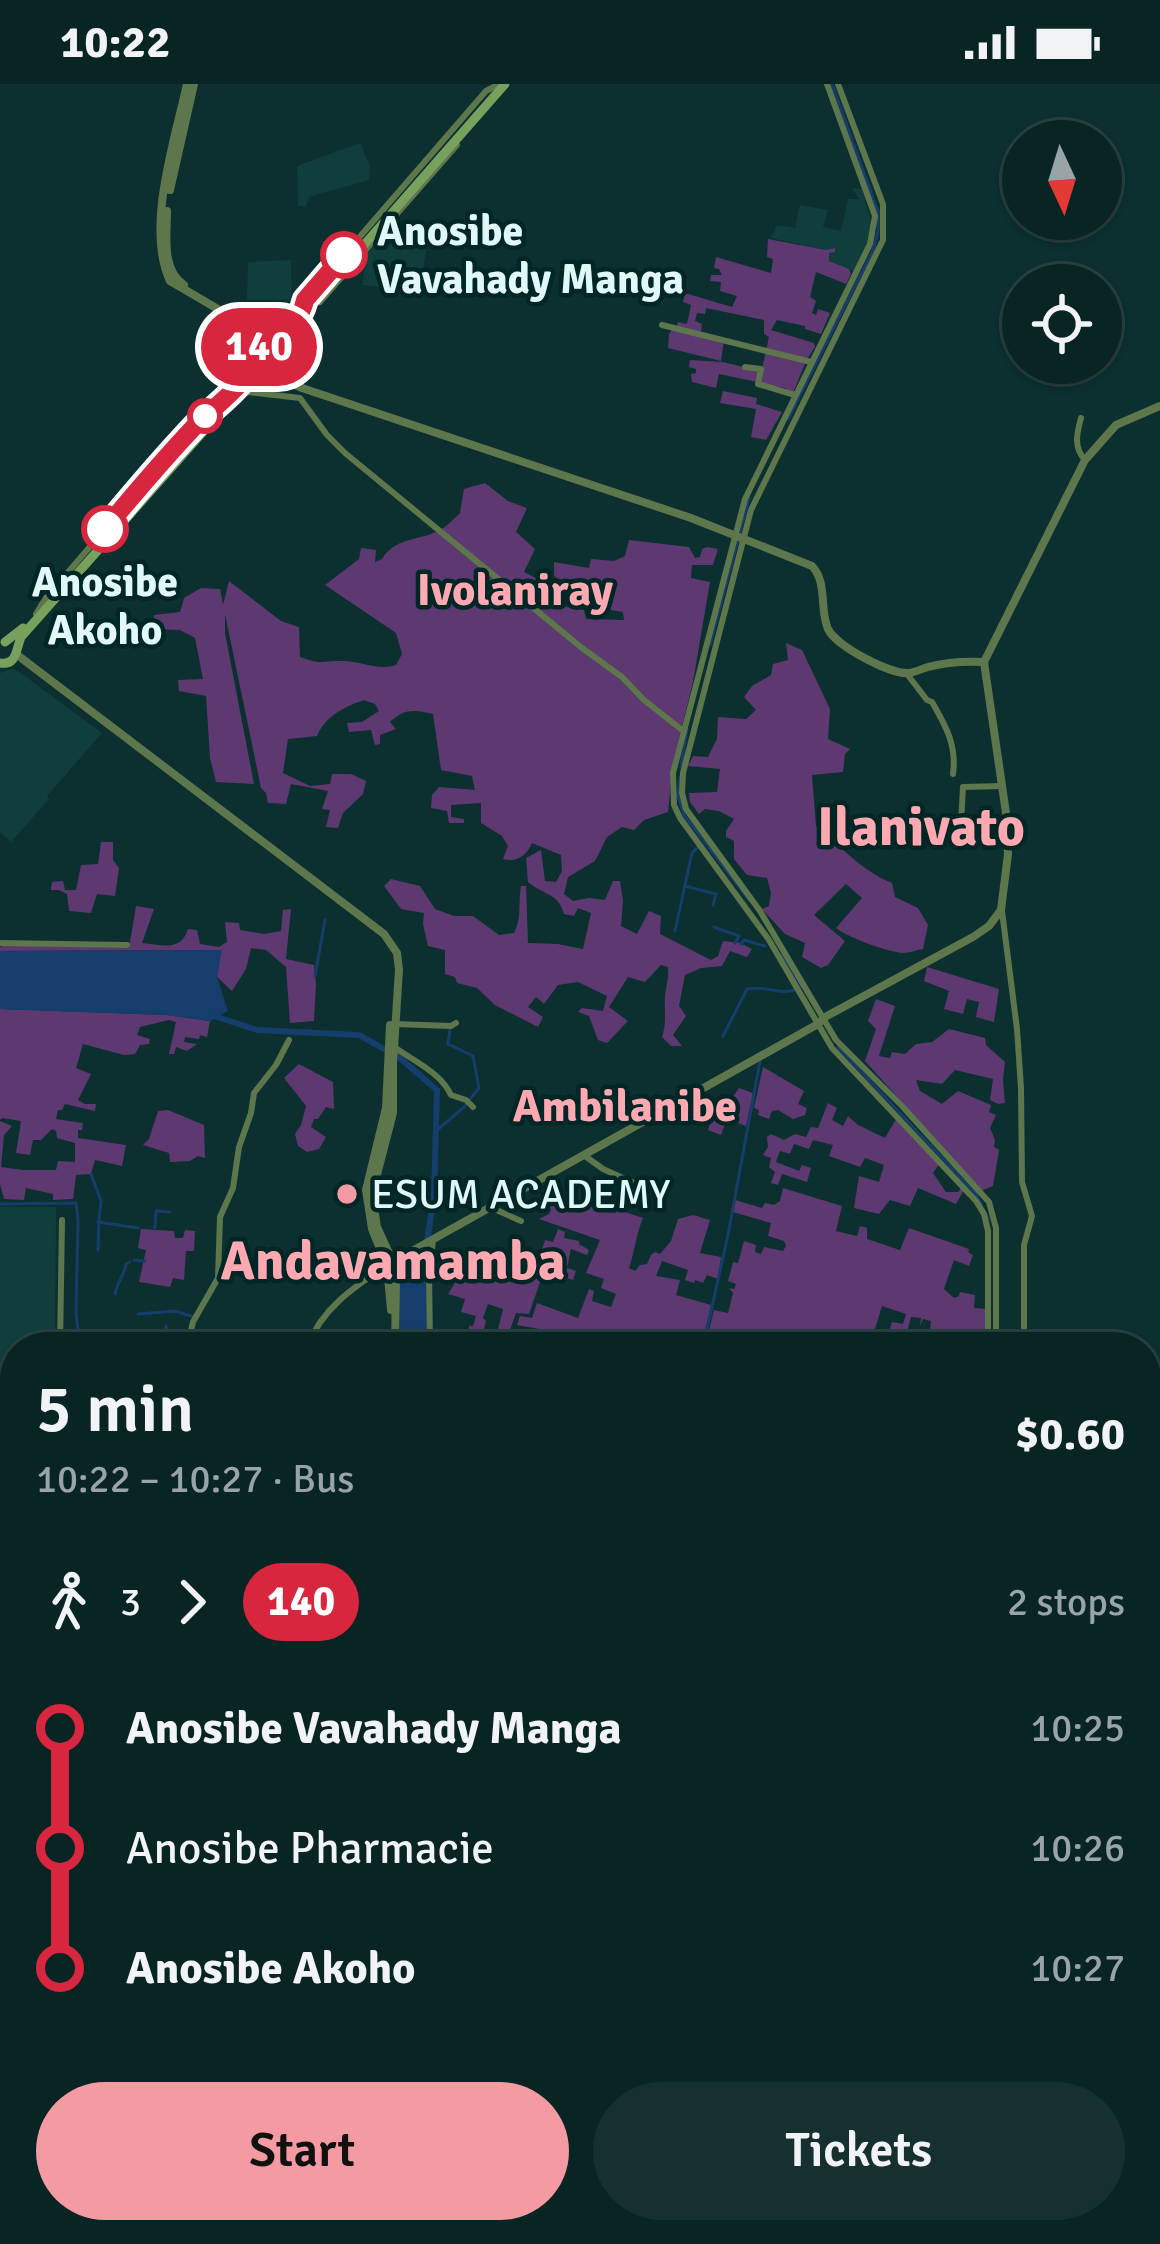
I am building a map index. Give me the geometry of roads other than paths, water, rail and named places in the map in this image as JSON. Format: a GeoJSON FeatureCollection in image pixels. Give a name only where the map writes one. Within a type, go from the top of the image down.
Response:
{"type":"FeatureCollection","features":[{"type":"Feature","properties":{"kind":"main road"},"geometry":{"type":"LineString","coordinates":[[6,661],[38,615],[232,396],[275,334],[306,309],[502,84]]}},
{"type":"Feature","properties":{"kind":"main road"},"geometry":{"type":"LineString","coordinates":[[274,369],[263,364],[266,345],[306,309]]}},
{"type":"Feature","properties":{"kind":"main road"},"geometry":{"type":"LineString","coordinates":[[266,345],[277,362],[274,369]]}},
{"type":"Feature","properties":{"kind":"main road"},"geometry":{"type":"LineString","coordinates":[[232,396],[259,372],[274,369]]}},
{"type":"Feature","properties":{"kind":"main road"},"geometry":{"type":"LineString","coordinates":[[3,642],[38,615]]}},
{"type":"Feature","properties":{"kind":"main road"},"geometry":{"type":"LineString","coordinates":[[3,642],[14,647],[6,661]]}},
{"type":"Feature","properties":{"kind":"street"},"geometry":{"type":"LineString","coordinates":[[190,84],[167,203],[170,268],[180,283],[252,322],[266,345]]}},
{"type":"Feature","properties":{"kind":"street"},"geometry":{"type":"LineString","coordinates":[[827,84],[874,216],[870,244],[745,499],[682,793],[698,828],[760,910],[832,1048],[984,1214],[991,1332]]}},
{"type":"Feature","properties":{"kind":"street"},"geometry":{"type":"LineString","coordinates":[[821,1021],[770,940],[680,818],[674,805],[673,773],[740,536],[883,240],[883,204],[838,84]]}},
{"type":"Feature","properties":{"kind":"street"},"geometry":{"type":"LineString","coordinates":[[662,325],[812,362]]}},
{"type":"Feature","properties":{"kind":"street"},"geometry":{"type":"LineString","coordinates":[[745,367],[761,369],[758,384],[795,395]]}},
{"type":"Feature","properties":{"kind":"street"},"geometry":{"type":"LineString","coordinates":[[274,369],[302,388],[740,536],[812,566],[819,574],[831,634],[844,647],[907,674],[932,702],[952,741],[953,774]]}},
{"type":"Feature","properties":{"kind":"street"},"geometry":{"type":"LineString","coordinates":[[248,392],[300,398],[345,453],[682,730]]}},
{"type":"Feature","properties":{"kind":"street"},"geometry":{"type":"LineString","coordinates":[[1024,1332],[1024,1245],[1032,1216],[1022,1182],[1018,1048],[1001,910],[1008,854],[1003,786],[984,662],[1085,460],[1116,425],[1160,406]]}},
{"type":"Feature","properties":{"kind":"street"},"geometry":{"type":"LineString","coordinates":[[1082,418],[1076,435],[1078,452],[1085,460]]}},
{"type":"Feature","properties":{"kind":"street"},"geometry":{"type":"LineString","coordinates":[[6,661],[18,657],[384,934],[397,952],[399,970],[391,1052]]}},
{"type":"Feature","properties":{"kind":"street"},"geometry":{"type":"LineString","coordinates":[[907,674],[959,660],[984,662]]}},
{"type":"Feature","properties":{"kind":"street"},"geometry":{"type":"LineString","coordinates":[[6,661],[19,663],[381,937],[393,952],[393,1113],[372,1193],[377,1227],[396,1285],[394,1332]]}},
{"type":"Feature","properties":{"kind":"street"},"geometry":{"type":"LineString","coordinates":[[961,824],[963,788],[1003,786]]}},
{"type":"Feature","properties":{"kind":"street"},"geometry":{"type":"LineString","coordinates":[[315,1332],[344,1294],[390,1263],[974,937],[1001,910]]}},
{"type":"Feature","properties":{"kind":"street"},"geometry":{"type":"LineString","coordinates":[[0,944],[127,945]]}},
{"type":"Feature","properties":{"kind":"street"},"geometry":{"type":"LineString","coordinates":[[395,1024],[455,1023]]}},
{"type":"Feature","properties":{"kind":"street"},"geometry":{"type":"LineString","coordinates":[[191,1332],[218,1278],[220,1217],[233,1188],[254,1093],[289,1040]]}},
{"type":"Feature","properties":{"kind":"street"},"geometry":{"type":"LineString","coordinates":[[391,1052],[432,1073],[451,1095],[470,1104]]}},
{"type":"Feature","properties":{"kind":"street"},"geometry":{"type":"LineString","coordinates":[[585,1156],[663,1196]]}},
{"type":"Feature","properties":{"kind":"street"},"geometry":{"type":"LineString","coordinates":[[492,1208],[521,1221]]}},
{"type":"Feature","properties":{"kind":"street"},"geometry":{"type":"LineString","coordinates":[[60,1332],[62,1220]]}},
{"type":"Feature","properties":{"kind":"street"},"geometry":{"type":"LineString","coordinates":[[430,1243],[430,1332]]}},
{"type":"Feature","properties":{"kind":"water"},"geometry":{"type":"Polygon","coordinates":[[[222,950],[217,977],[228,1011],[210,1021],[0,1009],[0,951],[222,950]]]}},
{"type":"Feature","properties":{"kind":"water"},"geometry":{"type":"Polygon","coordinates":[[[427,1248],[427,1332],[400,1332],[400,1264],[427,1248]]]}},
{"type":"Feature","properties":{"kind":"waterway"},"geometry":{"type":"LineString","coordinates":[[788,419],[873,250],[878,231],[878,212],[832,84]]}},
{"type":"Feature","properties":{"kind":"waterway"},"geometry":{"type":"LineString","coordinates":[[710,645],[749,498]]}},
{"type":"Feature","properties":{"kind":"waterway"},"geometry":{"type":"LineString","coordinates":[[681,767],[687,729]]}},
{"type":"Feature","properties":{"kind":"waterway"},"geometry":{"type":"LineString","coordinates":[[680,777],[678,796],[684,815],[749,900]]}},
{"type":"Feature","properties":{"kind":"waterway"},"geometry":{"type":"LineString","coordinates":[[675,931],[697,848]]}},
{"type":"Feature","properties":{"kind":"waterway"},"geometry":{"type":"LineString","coordinates":[[685,886],[716,894],[713,905]]}},
{"type":"Feature","properties":{"kind":"waterway"},"geometry":{"type":"LineString","coordinates":[[315,976],[325,920]]}},
{"type":"Feature","properties":{"kind":"waterway"},"geometry":{"type":"LineString","coordinates":[[714,927],[739,936],[735,943]]}},
{"type":"Feature","properties":{"kind":"waterway"},"geometry":{"type":"LineString","coordinates":[[741,944],[744,940],[765,946]]}},
{"type":"Feature","properties":{"kind":"waterway"},"geometry":{"type":"LineString","coordinates":[[782,954],[802,987]]}},
{"type":"Feature","properties":{"kind":"waterway"},"geometry":{"type":"LineString","coordinates":[[723,1036],[747,989],[798,989]]}},
{"type":"Feature","properties":{"kind":"waterway"},"geometry":{"type":"LineString","coordinates":[[211,1015],[257,1030],[359,1035],[400,1058],[437,1090],[434,1196],[427,1242]]}},
{"type":"Feature","properties":{"kind":"waterway"},"geometry":{"type":"LineString","coordinates":[[436,1131],[479,1088],[473,1056],[448,1044],[450,1029]]}},
{"type":"Feature","properties":{"kind":"waterway"},"geometry":{"type":"LineString","coordinates":[[838,1047],[976,1194],[988,1219]]}},
{"type":"Feature","properties":{"kind":"waterway"},"geometry":{"type":"LineString","coordinates":[[706,1332],[760,1061]]}},
{"type":"Feature","properties":{"kind":"waterway"},"geometry":{"type":"LineString","coordinates":[[91,1174],[101,1201],[99,1220]]}},
{"type":"Feature","properties":{"kind":"waterway"},"geometry":{"type":"LineString","coordinates":[[0,1204],[76,1203],[78,1220]]}},
{"type":"Feature","properties":{"kind":"waterway"},"geometry":{"type":"LineString","coordinates":[[155,1228],[156,1211],[170,1212]]}},
{"type":"Feature","properties":{"kind":"waterway"},"geometry":{"type":"LineString","coordinates":[[78,1220],[78,1332]]}},
{"type":"Feature","properties":{"kind":"waterway"},"geometry":{"type":"LineString","coordinates":[[98,1222],[138,1228]]}},
{"type":"Feature","properties":{"kind":"waterway"},"geometry":{"type":"LineString","coordinates":[[98,1250],[99,1222]]}},
{"type":"Feature","properties":{"kind":"waterway"},"geometry":{"type":"LineString","coordinates":[[134,1260],[145,1261]]}},
{"type":"Feature","properties":{"kind":"waterway"},"geometry":{"type":"LineString","coordinates":[[115,1294],[130,1262]]}},
{"type":"Feature","properties":{"kind":"waterway"},"geometry":{"type":"LineString","coordinates":[[138,1314],[175,1311],[194,1317]]}},
{"type":"Feature","properties":{"kind":"waterway"},"geometry":{"type":"LineString","coordinates":[[166,1326],[167,1332]]}},
{"type":"Feature","properties":{"kind":"place","name":"Anosibe Vavahady Manga"},"geometry":{"type":"Point","coordinates":[344,255]}},
{"type":"Feature","properties":{"kind":"place","name":"Anosibe Akoho"},"geometry":{"type":"Point","coordinates":[105,529]}},
{"type":"Feature","properties":{"kind":"place","name":"ESUM ACADEMY"},"geometry":{"type":"Point","coordinates":[347,1194]}},
{"type":"Feature","properties":{"kind":"district","name":"Ivolaniray"},"geometry":{"type":"Point","coordinates":[515,590]}},
{"type":"Feature","properties":{"kind":"district","name":"Ilanivato"},"geometry":{"type":"Point","coordinates":[921,827]}},
{"type":"Feature","properties":{"kind":"district","name":"Ambilanibe"},"geometry":{"type":"Point","coordinates":[625,1106]}},
{"type":"Feature","properties":{"kind":"district","name":"Andavamamba"},"geometry":{"type":"Point","coordinates":[393,1261]}}]}
